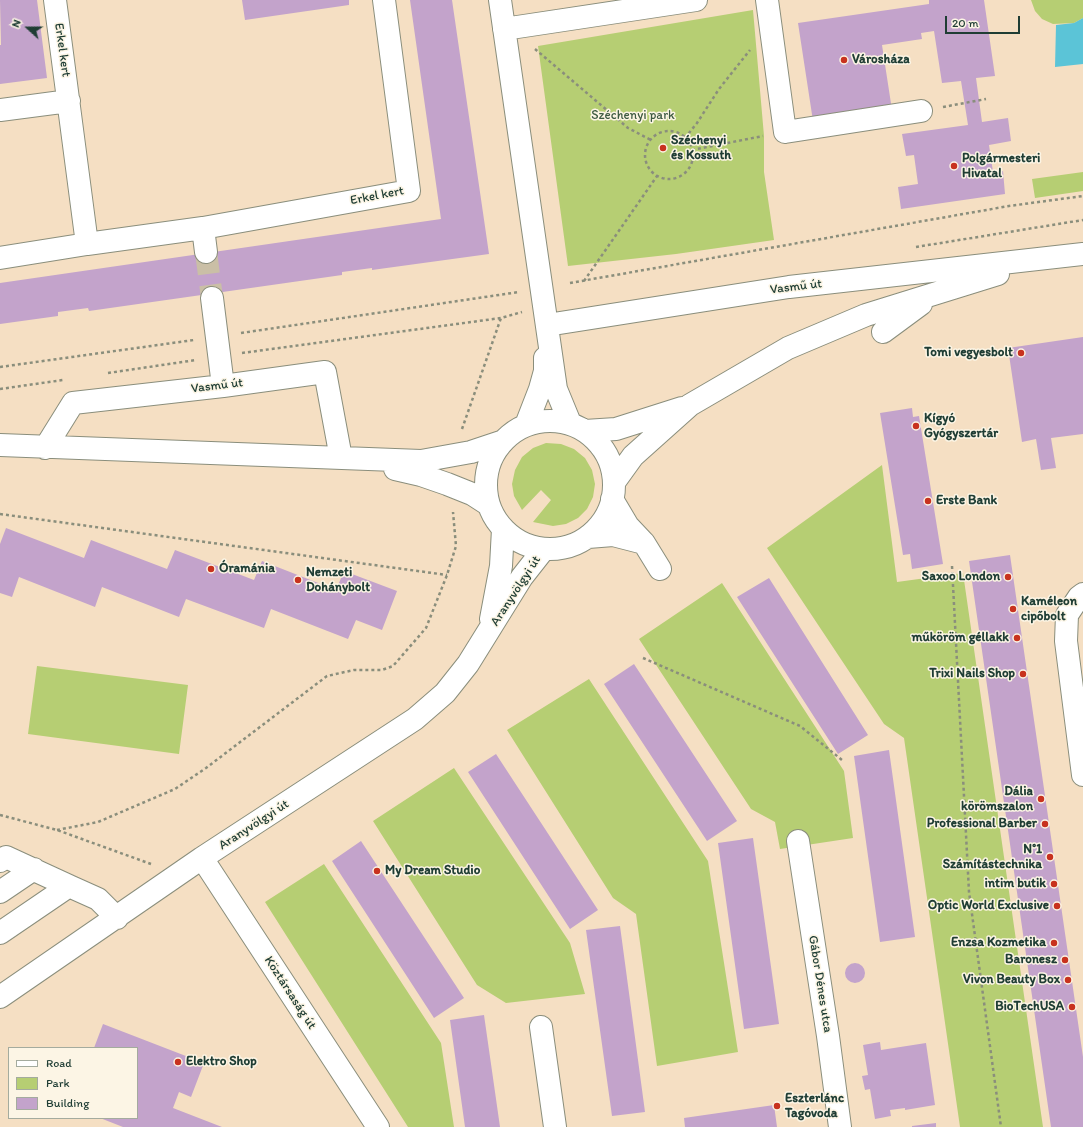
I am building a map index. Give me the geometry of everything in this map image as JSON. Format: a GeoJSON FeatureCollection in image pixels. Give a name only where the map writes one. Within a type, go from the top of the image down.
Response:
{"type":"FeatureCollection","features":[{"type":"Feature","properties":{"kind":"street","name":"Erkel kert"},"geometry":{"type":"LineString","coordinates":[[55,0],[87,244]]}},
{"type":"Feature","properties":{"kind":"street","name":"Erkel kert"},"geometry":{"type":"LineString","coordinates":[[0,258],[203,228],[409,191],[384,0]]}},
{"type":"Feature","properties":{"kind":"street"},"geometry":{"type":"LineString","coordinates":[[500,0],[556,389],[578,427],[600,444],[610,460],[614,490],[628,526],[644,543],[660,569]]}},
{"type":"Feature","properties":{"kind":"street"},"geometry":{"type":"LineString","coordinates":[[504,29],[696,0]]}},
{"type":"Feature","properties":{"kind":"street"},"geometry":{"type":"LineString","coordinates":[[767,0],[784,132],[921,111]]}},
{"type":"Feature","properties":{"kind":"street"},"geometry":{"type":"LineString","coordinates":[[0,110],[69,101]]}},
{"type":"Feature","properties":{"kind":"street"},"geometry":{"type":"LineString","coordinates":[[203,228],[206,252]]}},
{"type":"Feature","properties":{"kind":"street","name":"Vasmű út"},"geometry":{"type":"LineString","coordinates":[[547,325],[789,287],[1083,254]]}},
{"type":"Feature","properties":{"kind":"street","name":"Vasmű út"},"geometry":{"type":"LineString","coordinates":[[614,490],[633,456],[690,405],[788,348],[866,315],[1047,259]]}},
{"type":"Feature","properties":{"kind":"street"},"geometry":{"type":"LineString","coordinates":[[883,332],[935,294]]}},
{"type":"Feature","properties":{"kind":"street"},"geometry":{"type":"LineString","coordinates":[[212,298],[223,386]]}},
{"type":"Feature","properties":{"kind":"street"},"geometry":{"type":"LineString","coordinates":[[526,425],[540,389],[545,371],[547,325]]}},
{"type":"Feature","properties":{"kind":"street","name":"Vasmű út"},"geometry":{"type":"LineString","coordinates":[[46,448],[73,403],[223,386],[325,372],[341,458]]}},
{"type":"Feature","properties":{"kind":"street","name":"Vasmű út"},"geometry":{"type":"LineString","coordinates":[[578,427],[616,429],[690,405]]}},
{"type":"Feature","properties":{"kind":"street"},"geometry":{"type":"LineString","coordinates":[[578,427],[546,420],[526,425],[512,432],[501,442],[493,455],[486,477],[487,499],[493,515],[503,529],[515,539],[528,546],[544,549],[559,549],[574,545],[588,537],[602,523],[614,490]]}},
{"type":"Feature","properties":{"kind":"street"},"geometry":{"type":"LineString","coordinates":[[0,445],[46,448],[421,461],[471,452],[501,442]]}},
{"type":"Feature","properties":{"kind":"street"},"geometry":{"type":"LineString","coordinates":[[341,458],[421,475],[472,494],[489,505]]}},
{"type":"Feature","properties":{"kind":"street","name":"Aranyvölgyi út"},"geometry":{"type":"LineString","coordinates":[[488,634],[501,566],[503,529]]}},
{"type":"Feature","properties":{"kind":"street"},"geometry":{"type":"LineString","coordinates":[[588,537],[613,536],[644,543]]}},
{"type":"Feature","properties":{"kind":"street","name":"Aranyvölgyi út"},"geometry":{"type":"LineString","coordinates":[[0,997],[117,918],[202,858],[415,719],[445,693],[468,664],[522,577],[544,549]]}},
{"type":"Feature","properties":{"kind":"street"},"geometry":{"type":"LineString","coordinates":[[1083,594],[1079,597],[1067,615],[1066,641],[1083,775]]}},
{"type":"Feature","properties":{"kind":"street","name":"Gábor Dénes utca"},"geometry":{"type":"LineString","coordinates":[[798,841],[828,1036],[840,1127]]}},
{"type":"Feature","properties":{"kind":"street"},"geometry":{"type":"LineString","coordinates":[[2,857],[34,869],[98,899],[117,918]]}},
{"type":"Feature","properties":{"kind":"street","name":"Köztársaság út"},"geometry":{"type":"LineString","coordinates":[[202,858],[378,1127]]}},
{"type":"Feature","properties":{"kind":"street"},"geometry":{"type":"LineString","coordinates":[[0,892],[34,869]]}},
{"type":"Feature","properties":{"kind":"street"},"geometry":{"type":"LineString","coordinates":[[0,933],[69,886]]}},
{"type":"Feature","properties":{"kind":"street"},"geometry":{"type":"LineString","coordinates":[[541,1027],[555,1127]]}},
{"type":"Feature","properties":{"kind":"path"},"geometry":{"type":"LineString","coordinates":[[685,138],[719,89],[751,48]]}},
{"type":"Feature","properties":{"kind":"path"},"geometry":{"type":"LineString","coordinates":[[534,49],[628,128],[651,140]]}},
{"type":"Feature","properties":{"kind":"path"},"geometry":{"type":"LineString","coordinates":[[961,103],[986,99]]}},
{"type":"Feature","properties":{"kind":"path"},"geometry":{"type":"LineString","coordinates":[[667,131],[674,132],[685,138],[689,142],[692,150],[692,163],[681,176],[666,179],[657,176],[647,165],[645,158],[645,150],[651,140],[659,133],[667,131]]}},
{"type":"Feature","properties":{"kind":"path"},"geometry":{"type":"LineString","coordinates":[[692,150],[764,136]]}},
{"type":"Feature","properties":{"kind":"path"},"geometry":{"type":"LineString","coordinates":[[584,281],[657,176]]}},
{"type":"Feature","properties":{"kind":"path"},"geometry":{"type":"LineString","coordinates":[[570,283],[1001,208],[1083,196]]}},
{"type":"Feature","properties":{"kind":"path"},"geometry":{"type":"LineString","coordinates":[[102,374],[218,347],[519,292]]}},
{"type":"Feature","properties":{"kind":"path"},"geometry":{"type":"LineString","coordinates":[[0,366],[218,347],[501,318],[452,455]]}},
{"type":"Feature","properties":{"kind":"path"},"geometry":{"type":"LineString","coordinates":[[0,389],[70,379]]}},
{"type":"Feature","properties":{"kind":"path"},"geometry":{"type":"LineString","coordinates":[[57,830],[98,822],[175,789],[206,768],[327,676],[354,670],[382,670],[393,666],[426,628],[447,575],[456,546],[451,485]]}},
{"type":"Feature","properties":{"kind":"path"},"geometry":{"type":"LineString","coordinates":[[0,514],[447,575]]}},
{"type":"Feature","properties":{"kind":"path"},"geometry":{"type":"LineString","coordinates":[[952,566],[968,892],[1001,1127]]}},
{"type":"Feature","properties":{"kind":"path"},"geometry":{"type":"LineString","coordinates":[[643,658],[800,726],[842,760]]}},
{"type":"Feature","properties":{"kind":"path"},"geometry":{"type":"LineString","coordinates":[[0,815],[57,830],[155,865]]}},
{"type":"Feature","properties":{"kind":"green space"},"geometry":{"type":"Polygon","coordinates":[[[1031,0],[1083,0],[1083,18],[1074,23],[1053,24],[1042,19],[1035,11],[1031,0]]]}},
{"type":"Feature","properties":{"kind":"green space","name":"Széchenyi park"},"geometry":{"type":"Polygon","coordinates":[[[753,10],[764,136],[764,172],[774,240],[676,254],[568,266],[538,46],[753,10]]]}},
{"type":"Feature","properties":{"kind":"green space"},"geometry":{"type":"Polygon","coordinates":[[[1083,172],[1083,191],[1035,198],[1032,179],[1083,172]]]}},
{"type":"Feature","properties":{"kind":"green space"},"geometry":{"type":"Polygon","coordinates":[[[546,443],[561,444],[574,449],[585,458],[592,470],[595,484],[593,497],[587,509],[578,518],[566,524],[553,526],[533,522],[551,500],[541,490],[522,510],[514,496],[512,484],[515,470],[522,457],[533,448],[546,443]]]}},
{"type":"Feature","properties":{"kind":"green space"},"geometry":{"type":"Polygon","coordinates":[[[882,465],[897,582],[963,573],[1043,1127],[960,1127],[904,738],[884,724],[767,548],[882,465]]]}},
{"type":"Feature","properties":{"kind":"green space"},"geometry":{"type":"Polygon","coordinates":[[[722,583],[844,771],[853,838],[780,849],[775,822],[751,809],[639,639],[722,583]]]}},
{"type":"Feature","properties":{"kind":"green space"},"geometry":{"type":"Polygon","coordinates":[[[37,666],[188,685],[179,754],[28,734],[37,666]]]}},
{"type":"Feature","properties":{"kind":"green space"},"geometry":{"type":"Polygon","coordinates":[[[589,679],[708,861],[738,1052],[657,1066],[636,914],[613,898],[507,730],[589,679]]]}},
{"type":"Feature","properties":{"kind":"green space"},"geometry":{"type":"Polygon","coordinates":[[[454,768],[570,943],[585,994],[506,1003],[477,985],[373,821],[454,768]]]}},
{"type":"Feature","properties":{"kind":"green space"},"geometry":{"type":"Polygon","coordinates":[[[324,864],[441,1043],[454,1127],[408,1127],[265,902],[324,864]]]}},
{"type":"Feature","properties":{"kind":"water"},"geometry":{"type":"Polygon","coordinates":[[[1083,18],[1083,64],[1055,67],[1056,25],[1074,23],[1083,18]]]}},
{"type":"Feature","properties":{"kind":"building"},"geometry":{"type":"Polygon","coordinates":[[[0,0],[37,0],[47,78],[0,84],[0,0]]]}},
{"type":"Feature","properties":{"kind":"building"},"geometry":{"type":"Polygon","coordinates":[[[242,0],[349,0],[349,5],[245,20],[242,0]]]}},
{"type":"Feature","properties":{"kind":"building"},"geometry":{"type":"Polygon","coordinates":[[[410,0],[452,0],[489,254],[372,270],[372,268],[342,272],[342,275],[89,311],[88,308],[58,312],[58,316],[0,324],[0,283],[441,219],[410,0]]]}},
{"type":"Feature","properties":{"kind":"building","name":"Városháza"},"geometry":{"type":"Polygon","coordinates":[[[929,0],[984,0],[995,76],[976,78],[982,122],[1008,118],[1011,141],[989,145],[993,172],[1003,171],[1005,194],[901,209],[898,187],[918,184],[914,155],[906,156],[902,134],[968,125],[961,81],[942,83],[934,31],[921,33],[922,39],[882,45],[892,110],[813,121],[798,23],[929,4],[929,0]]]}},
{"type":"Feature","properties":{"kind":"building"},"geometry":{"type":"Polygon","coordinates":[[[1083,337],[1083,434],[1051,438],[1056,468],[1041,470],[1036,439],[1022,442],[1008,348],[1083,337]]]}},
{"type":"Feature","properties":{"kind":"building"},"geometry":{"type":"Polygon","coordinates":[[[912,408],[913,417],[919,416],[943,564],[912,569],[910,554],[903,555],[880,413],[912,408]]]}},
{"type":"Feature","properties":{"kind":"building"},"geometry":{"type":"Polygon","coordinates":[[[6,528],[84,558],[91,540],[167,569],[175,550],[254,580],[262,561],[336,590],[344,571],[397,591],[382,630],[356,620],[348,639],[271,609],[264,628],[186,599],[179,617],[102,587],[95,607],[19,577],[12,597],[0,593],[0,544],[6,528]]]}},
{"type":"Feature","properties":{"kind":"building"},"geometry":{"type":"Polygon","coordinates":[[[1010,555],[1083,1057],[1083,1127],[1051,1127],[969,561],[1010,555]]]}},
{"type":"Feature","properties":{"kind":"building"},"geometry":{"type":"Polygon","coordinates":[[[769,578],[868,735],[838,754],[737,597],[769,578]]]}},
{"type":"Feature","properties":{"kind":"building"},"geometry":{"type":"Polygon","coordinates":[[[634,664],[737,821],[707,841],[604,684],[634,664]]]}},
{"type":"Feature","properties":{"kind":"building"},"geometry":{"type":"Polygon","coordinates":[[[889,750],[915,937],[880,942],[854,756],[889,750]]]}},
{"type":"Feature","properties":{"kind":"building"},"geometry":{"type":"Polygon","coordinates":[[[496,754],[598,910],[570,929],[468,772],[496,754]]]}},
{"type":"Feature","properties":{"kind":"building"},"geometry":{"type":"Polygon","coordinates":[[[753,838],[779,1024],[744,1029],[718,843],[753,838]]]}},
{"type":"Feature","properties":{"kind":"building"},"geometry":{"type":"Polygon","coordinates":[[[361,841],[464,998],[434,1018],[332,861],[361,841]]]}},
{"type":"Feature","properties":{"kind":"building"},"geometry":{"type":"Polygon","coordinates":[[[620,926],[645,1112],[612,1116],[586,930],[620,926]]]}},
{"type":"Feature","properties":{"kind":"building"},"geometry":{"type":"Polygon","coordinates":[[[855,963],[862,966],[865,973],[862,980],[855,983],[848,980],[845,973],[848,966],[855,963]]]}},
{"type":"Feature","properties":{"kind":"building"},"geometry":{"type":"Polygon","coordinates":[[[484,1015],[500,1127],[465,1127],[450,1020],[484,1015]]]}},
{"type":"Feature","properties":{"kind":"building"},"geometry":{"type":"Polygon","coordinates":[[[103,1024],[204,1063],[191,1097],[179,1092],[173,1108],[222,1127],[123,1127],[103,1119],[138,1119],[138,1047],[94,1047],[103,1024]]]}},
{"type":"Feature","properties":{"kind":"building"},"geometry":{"type":"Polygon","coordinates":[[[880,1042],[881,1050],[926,1043],[935,1105],[905,1110],[905,1108],[890,1110],[891,1116],[875,1119],[870,1089],[865,1090],[862,1076],[868,1075],[863,1045],[880,1042]]]}},
{"type":"Feature","properties":{"kind":"building","name":"Eszterlánc Tagóvoda"},"geometry":{"type":"Polygon","coordinates":[[[774,1105],[777,1127],[685,1127],[684,1118],[774,1105]]]}},
{"type":"Feature","properties":{"kind":"building"},"geometry":{"type":"Polygon","coordinates":[[[936,1123],[936,1127],[912,1127],[912,1126],[936,1123]]]}},
{"type":"Feature","properties":{"kind":"tunnel"},"geometry":{"type":"LineString","coordinates":[[206,252],[212,298]]}},
{"type":"Feature","properties":{"kind":"place","name":"Városháza"},"geometry":{"type":"Point","coordinates":[844,60]}},
{"type":"Feature","properties":{"kind":"place","name":"Széchenyi és Kossuth"},"geometry":{"type":"Point","coordinates":[663,148]}},
{"type":"Feature","properties":{"kind":"place","name":"Polgármesteri Hivatal"},"geometry":{"type":"Point","coordinates":[954,166]}},
{"type":"Feature","properties":{"kind":"place","name":"Tomi vegyesbolt"},"geometry":{"type":"Point","coordinates":[1021,353]}},
{"type":"Feature","properties":{"kind":"place","name":"Kígyó Gyógyszertár"},"geometry":{"type":"Point","coordinates":[916,426]}},
{"type":"Feature","properties":{"kind":"place","name":"Erste Bank"},"geometry":{"type":"Point","coordinates":[928,501]}},
{"type":"Feature","properties":{"kind":"place","name":"Óramánia"},"geometry":{"type":"Point","coordinates":[211,569]}},
{"type":"Feature","properties":{"kind":"place","name":"Saxoo London"},"geometry":{"type":"Point","coordinates":[1008,577]}},
{"type":"Feature","properties":{"kind":"place","name":"Nemzeti Dohánybolt"},"geometry":{"type":"Point","coordinates":[298,580]}},
{"type":"Feature","properties":{"kind":"place","name":"Kaméleon cipőbolt"},"geometry":{"type":"Point","coordinates":[1013,609]}},
{"type":"Feature","properties":{"kind":"place","name":"műköröm géllakk"},"geometry":{"type":"Point","coordinates":[1017,638]}},
{"type":"Feature","properties":{"kind":"place","name":"Trixi Nails Shop"},"geometry":{"type":"Point","coordinates":[1023,674]}},
{"type":"Feature","properties":{"kind":"place","name":"Dália körömszalon"},"geometry":{"type":"Point","coordinates":[1041,799]}},
{"type":"Feature","properties":{"kind":"place","name":"Professional Barber"},"geometry":{"type":"Point","coordinates":[1045,824]}},
{"type":"Feature","properties":{"kind":"place","name":"N°1 Számítástechnika"},"geometry":{"type":"Point","coordinates":[1050,857]}},
{"type":"Feature","properties":{"kind":"place","name":"My Dream Studio"},"geometry":{"type":"Point","coordinates":[377,871]}},
{"type":"Feature","properties":{"kind":"place","name":"intim butik"},"geometry":{"type":"Point","coordinates":[1054,884]}},
{"type":"Feature","properties":{"kind":"place","name":"Optic World Exclusive"},"geometry":{"type":"Point","coordinates":[1057,906]}},
{"type":"Feature","properties":{"kind":"place","name":"Enzsa Kozmetika"},"geometry":{"type":"Point","coordinates":[1054,943]}},
{"type":"Feature","properties":{"kind":"place","name":"Baronesz"},"geometry":{"type":"Point","coordinates":[1065,960]}},
{"type":"Feature","properties":{"kind":"place","name":"Vivon Beauty Box"},"geometry":{"type":"Point","coordinates":[1068,980]}},
{"type":"Feature","properties":{"kind":"place","name":"BioTechUSA"},"geometry":{"type":"Point","coordinates":[1072,1007]}},
{"type":"Feature","properties":{"kind":"place","name":"Elektro Shop"},"geometry":{"type":"Point","coordinates":[178,1062]}},
{"type":"Feature","properties":{"kind":"place","name":"Eszterlánc Tagóvoda"},"geometry":{"type":"Point","coordinates":[777,1106]}}]}
